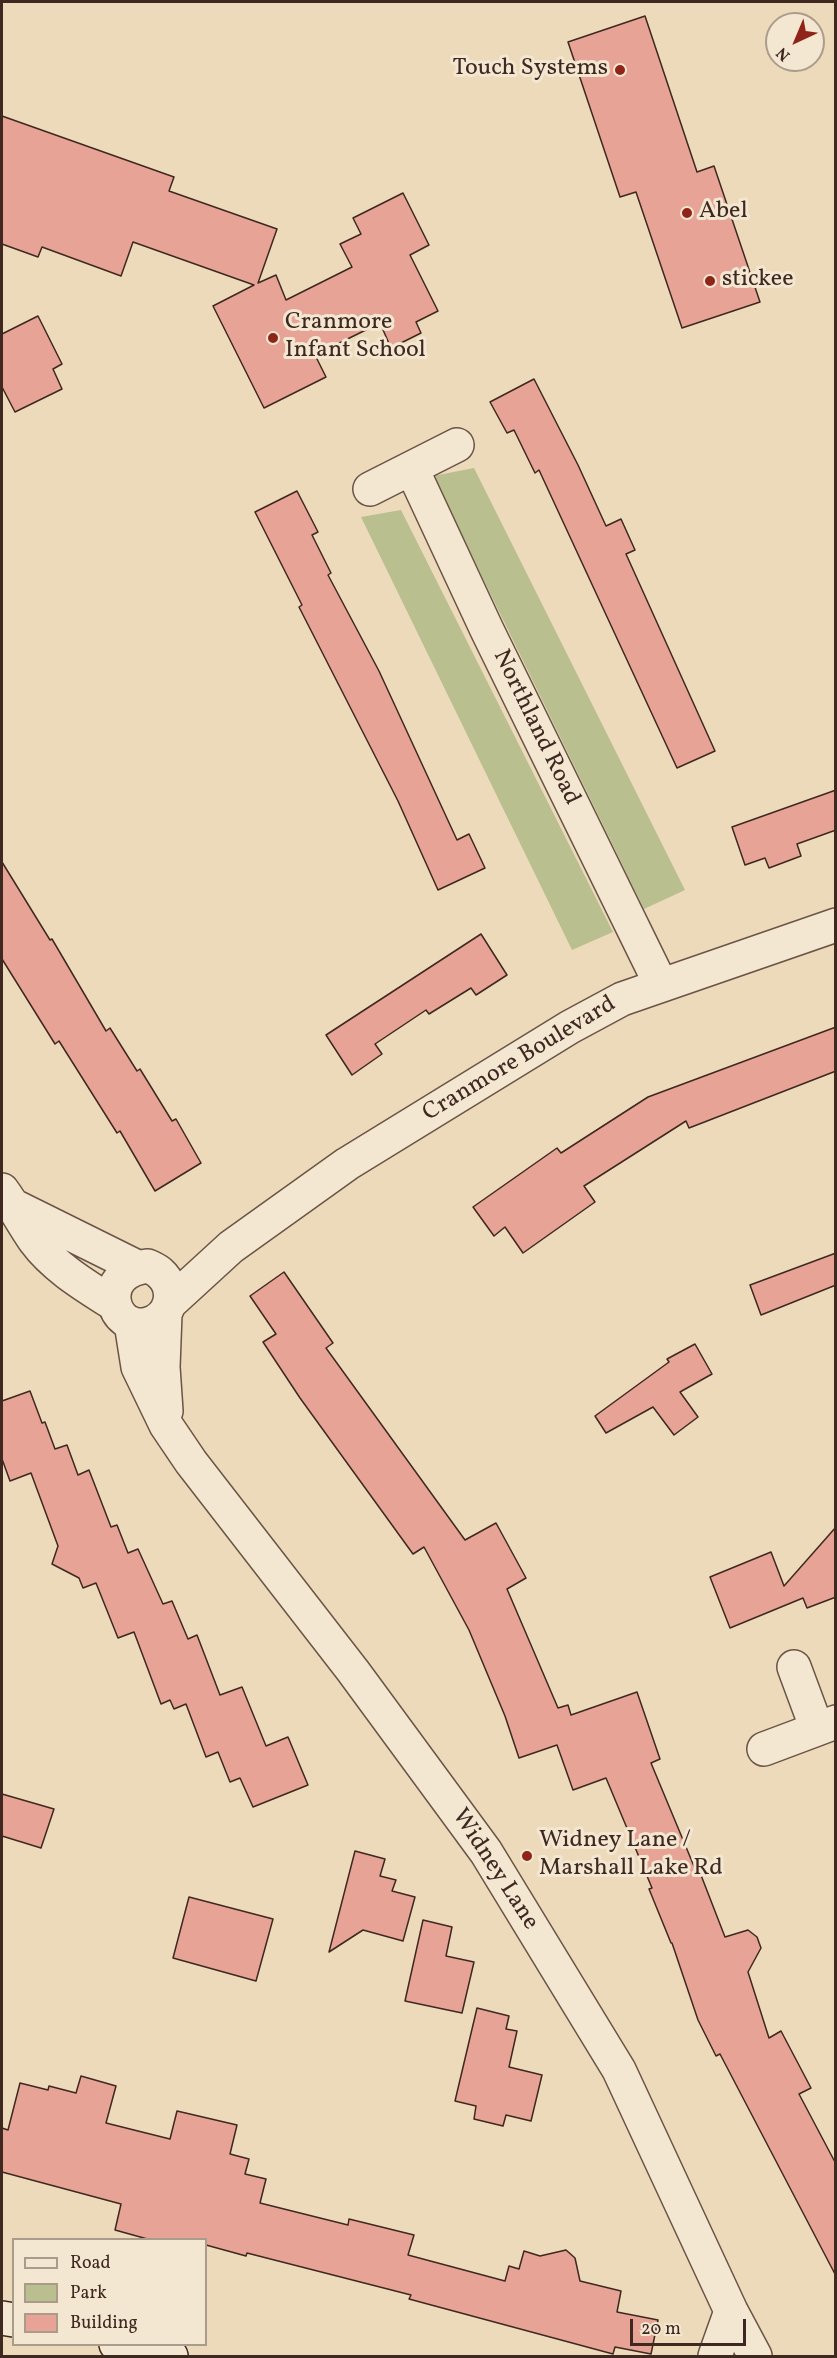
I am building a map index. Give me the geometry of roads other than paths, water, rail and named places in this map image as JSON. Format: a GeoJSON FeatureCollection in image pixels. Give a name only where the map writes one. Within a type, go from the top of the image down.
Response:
{"type":"FeatureCollection","features":[{"type":"Feature","properties":{"kind":"street"},"geometry":{"type":"LineString","coordinates":[[370,489],[457,444]]}},
{"type":"Feature","properties":{"kind":"street","name":"Northland Road"},"geometry":{"type":"LineString","coordinates":[[412,469],[487,630],[661,985]]}},
{"type":"Feature","properties":{"kind":"street","name":"Cranmore Boulevard"},"geometry":{"type":"LineString","coordinates":[[168,1308],[231,1247],[347,1164],[560,1034],[622,999],[836,925]]}},
{"type":"Feature","properties":{"kind":"street"},"geometry":{"type":"LineString","coordinates":[[8,1198],[160,1273],[169,1286],[163,1367],[166,1425]]}},
{"type":"Feature","properties":{"kind":"street"},"geometry":{"type":"LineString","coordinates":[[8,1198],[35,1242],[72,1277],[123,1314],[148,1324],[168,1308]]}},
{"type":"Feature","properties":{"kind":"street","name":"Cranmore Boulevard"},"geometry":{"type":"LineString","coordinates":[[143,1266],[231,1247]]}},
{"type":"Feature","properties":{"kind":"street"},"geometry":{"type":"LineString","coordinates":[[123,1314],[114,1291],[119,1279],[143,1266]]}},
{"type":"Feature","properties":{"kind":"street","name":"Widney Lane"},"geometry":{"type":"LineString","coordinates":[[123,1314],[138,1367],[166,1425],[191,1462],[353,1671],[486,1852],[619,2070],[731,2311],[755,2356]]}},
{"type":"Feature","properties":{"kind":"street"},"geometry":{"type":"LineString","coordinates":[[764,1749],[826,1726],[794,1667]]}},
{"type":"Feature","properties":{"kind":"street"},"geometry":{"type":"LineString","coordinates":[[715,2356],[731,2311]]}},
{"type":"Feature","properties":{"kind":"street"},"geometry":{"type":"LineString","coordinates":[[125,2346],[171,2356]]}},
{"type":"Feature","properties":{"kind":"place","name":"Touch Systems"},"geometry":{"type":"Point","coordinates":[620,70]}},
{"type":"Feature","properties":{"kind":"place","name":"Abel"},"geometry":{"type":"Point","coordinates":[687,213]}},
{"type":"Feature","properties":{"kind":"place","name":"stickee"},"geometry":{"type":"Point","coordinates":[710,281]}},
{"type":"Feature","properties":{"kind":"place","name":"Cranmore Infant School"},"geometry":{"type":"Point","coordinates":[273,338]}},
{"type":"Feature","properties":{"kind":"place","name":"Widney Lane / Marshall Lake Rd"},"geometry":{"type":"Point","coordinates":[527,1856]}}]}
